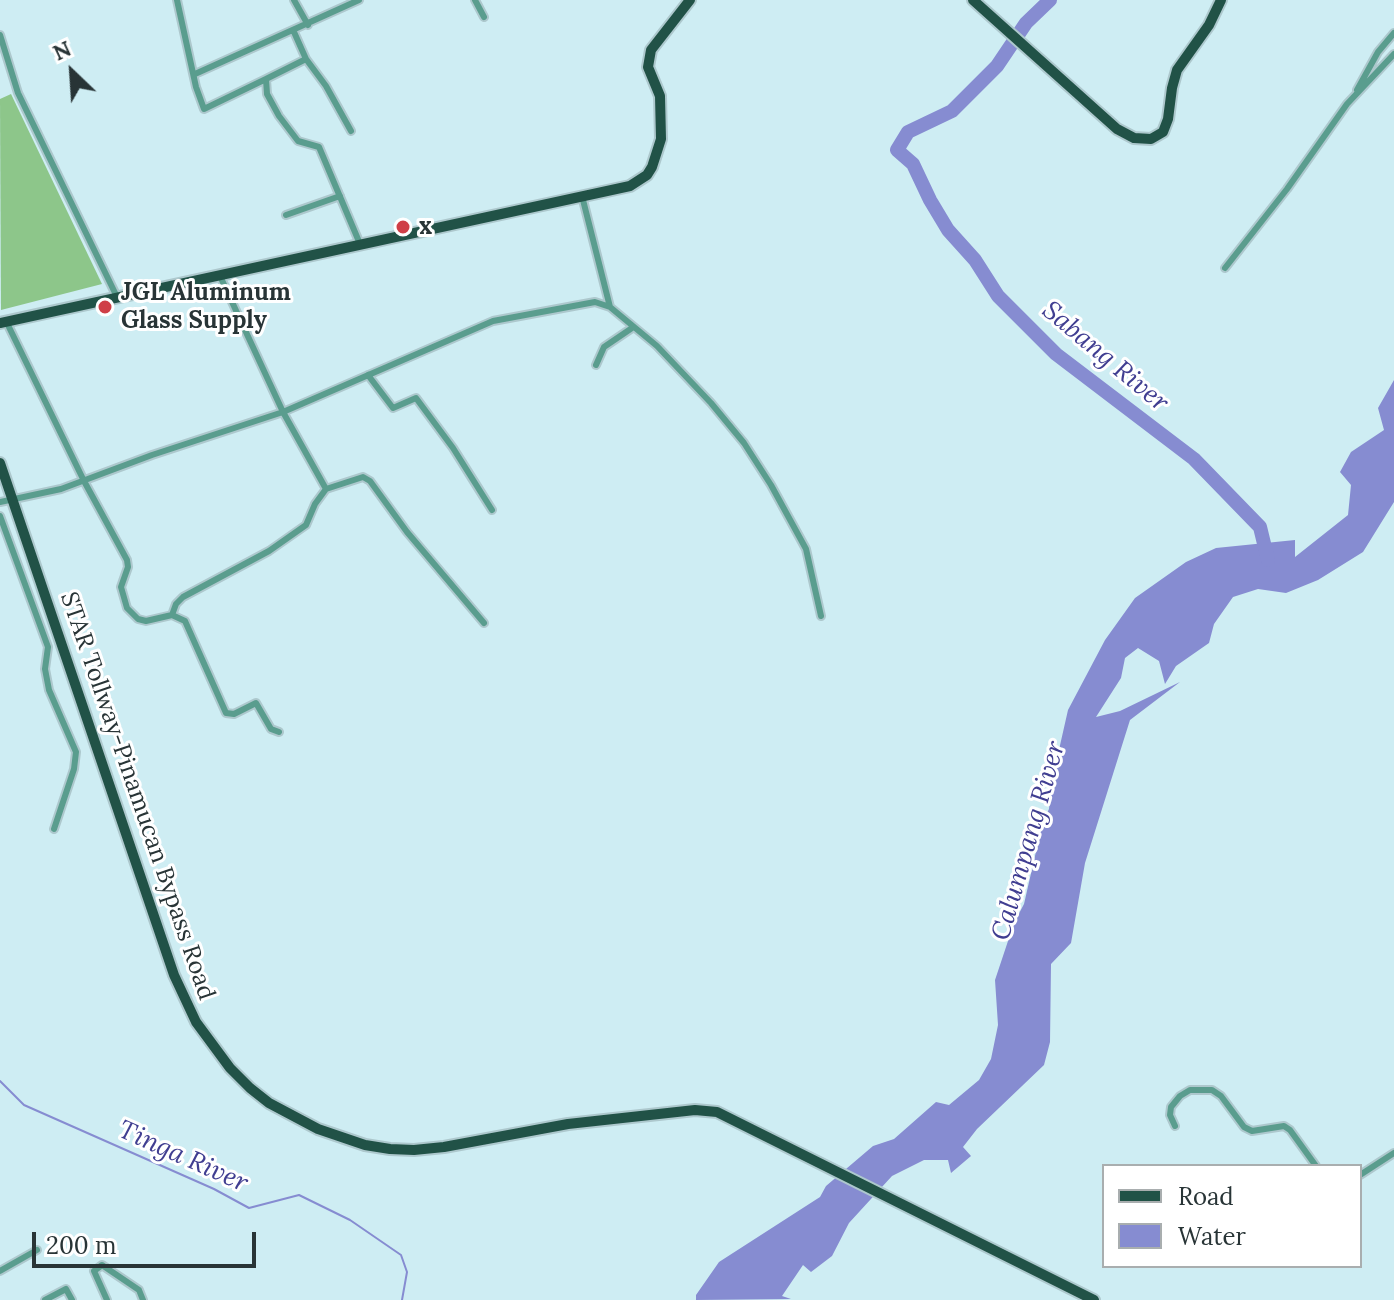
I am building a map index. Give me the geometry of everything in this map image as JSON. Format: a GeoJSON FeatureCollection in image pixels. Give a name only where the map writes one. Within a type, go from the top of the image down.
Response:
{"type":"FeatureCollection","features":[{"type":"Feature","properties":{"kind":"main road"},"geometry":{"type":"LineString","coordinates":[[3,322],[630,186],[647,175],[661,139],[661,103],[648,67],[649,58],[655,44],[690,0]]}},
{"type":"Feature","properties":{"kind":"main road"},"geometry":{"type":"LineString","coordinates":[[973,0],[1117,129],[1134,138],[1151,139],[1163,132],[1168,119],[1177,70],[1209,25],[1221,0]]}},
{"type":"Feature","properties":{"kind":"main road","name":"STAR Tollway-Pinamucan Bypass Road"},"geometry":{"type":"LineString","coordinates":[[0,463],[174,975],[196,1022],[230,1068],[269,1103],[340,1138],[390,1149],[414,1150],[568,1124],[695,1110],[717,1112],[1094,1300]]}},
{"type":"Feature","properties":{"kind":"street"},"geometry":{"type":"LineString","coordinates":[[177,0],[196,87],[204,109],[306,59]]}},
{"type":"Feature","properties":{"kind":"street"},"geometry":{"type":"LineString","coordinates":[[294,0],[308,25]]}},
{"type":"Feature","properties":{"kind":"street"},"geometry":{"type":"LineString","coordinates":[[195,74],[294,32],[359,0]]}},
{"type":"Feature","properties":{"kind":"street"},"geometry":{"type":"LineString","coordinates":[[475,0],[484,17]]}},
{"type":"Feature","properties":{"kind":"street"},"geometry":{"type":"LineString","coordinates":[[294,32],[306,59],[326,86],[351,131]]}},
{"type":"Feature","properties":{"kind":"street"},"geometry":{"type":"LineString","coordinates":[[1354,96],[1378,52],[1394,33]]}},
{"type":"Feature","properties":{"kind":"street"},"geometry":{"type":"LineString","coordinates":[[0,35],[18,93],[117,297]]}},
{"type":"Feature","properties":{"kind":"street"},"geometry":{"type":"LineString","coordinates":[[1225,268],[1354,96],[1394,54]]}},
{"type":"Feature","properties":{"kind":"street"},"geometry":{"type":"LineString","coordinates":[[266,79],[267,94],[298,141],[319,147],[360,244]]}},
{"type":"Feature","properties":{"kind":"street"},"geometry":{"type":"LineString","coordinates":[[286,215],[340,196]]}},
{"type":"Feature","properties":{"kind":"street"},"geometry":{"type":"LineString","coordinates":[[582,196],[610,307]]}},
{"type":"Feature","properties":{"kind":"street"},"geometry":{"type":"LineString","coordinates":[[219,274],[283,412],[326,489]]}},
{"type":"Feature","properties":{"kind":"street"},"geometry":{"type":"LineString","coordinates":[[0,502],[61,489],[283,412],[493,321],[595,302],[610,307],[657,346],[721,414],[771,485],[806,549],[821,616]]}},
{"type":"Feature","properties":{"kind":"street"},"geometry":{"type":"LineString","coordinates":[[3,322],[127,560],[128,567],[121,587],[131,616],[146,621],[172,615],[188,625],[226,713],[234,714],[256,703],[271,729],[279,732]]}},
{"type":"Feature","properties":{"kind":"street"},"geometry":{"type":"LineString","coordinates":[[596,365],[604,347],[632,328]]}},
{"type":"Feature","properties":{"kind":"street"},"geometry":{"type":"LineString","coordinates":[[368,375],[393,408],[416,398],[453,448],[492,510]]}},
{"type":"Feature","properties":{"kind":"street"},"geometry":{"type":"LineString","coordinates":[[172,615],[183,597],[274,548],[306,525],[326,489],[363,477],[370,481],[407,532],[484,623]]}},
{"type":"Feature","properties":{"kind":"street"},"geometry":{"type":"LineString","coordinates":[[0,516],[48,647],[45,669],[49,690],[76,752],[74,769],[54,829]]}},
{"type":"Feature","properties":{"kind":"street"},"geometry":{"type":"LineString","coordinates":[[1175,1126],[1170,1115],[1171,1107],[1180,1096],[1190,1090],[1212,1090],[1221,1096],[1244,1127],[1252,1131],[1284,1126],[1290,1130],[1315,1164]]}},
{"type":"Feature","properties":{"kind":"street"},"geometry":{"type":"LineString","coordinates":[[1362,1174],[1394,1153]]}},
{"type":"Feature","properties":{"kind":"street"},"geometry":{"type":"LineString","coordinates":[[0,1271],[37,1250]]}},
{"type":"Feature","properties":{"kind":"street"},"geometry":{"type":"LineString","coordinates":[[107,1300],[94,1271],[102,1265],[139,1290],[143,1300]]}},
{"type":"Feature","properties":{"kind":"street"},"geometry":{"type":"LineString","coordinates":[[45,1300],[66,1289],[72,1300]]}},
{"type":"Feature","properties":{"kind":"green space"},"geometry":{"type":"Polygon","coordinates":[[[11,94],[102,284],[1,310],[0,99],[11,94]]]}},
{"type":"Feature","properties":{"kind":"water"},"geometry":{"type":"Polygon","coordinates":[[[1394,380],[1394,502],[1363,552],[1318,580],[1286,593],[1258,589],[1233,597],[1214,624],[1209,643],[1176,666],[1165,684],[1159,661],[1138,648],[1125,658],[1121,678],[1096,717],[1120,711],[1180,682],[1130,720],[1085,863],[1071,943],[1051,964],[1050,1042],[1044,1065],[977,1129],[963,1147],[971,1156],[951,1173],[948,1160],[924,1160],[892,1176],[849,1223],[832,1256],[811,1272],[803,1265],[782,1296],[791,1299],[696,1300],[696,1295],[719,1262],[820,1197],[826,1186],[873,1146],[894,1139],[936,1102],[949,1105],[979,1080],[991,1059],[998,1025],[995,980],[1014,923],[1024,904],[1043,821],[1049,809],[1051,785],[1068,710],[1105,640],[1135,598],[1186,562],[1216,548],[1295,540],[1295,557],[1348,515],[1351,485],[1340,472],[1351,452],[1384,430],[1378,408],[1394,380]]]}},
{"type":"Feature","properties":{"kind":"waterway","name":"Sabang River"},"geometry":{"type":"LineString","coordinates":[[1050,0],[1026,23],[997,66],[952,111],[908,132],[897,150],[913,164],[948,230],[975,260],[998,296],[1056,354],[1194,459],[1260,527],[1268,560]]}},
{"type":"Feature","properties":{"kind":"waterway","name":"Tinga River"},"geometry":{"type":"LineString","coordinates":[[0,1081],[24,1105],[214,1189],[249,1208],[299,1195],[350,1220],[401,1255],[407,1272],[402,1300]]}},
{"type":"Feature","properties":{"kind":"place","name":"x"},"geometry":{"type":"Point","coordinates":[403,227]}},
{"type":"Feature","properties":{"kind":"place","name":"JGL Aluminum Glass Supply"},"geometry":{"type":"Point","coordinates":[105,307]}},
{"type":"Feature","properties":{"kind":"water label","name":"Calumpang River"},"geometry":{"type":"Point","coordinates":[1029,841]}}]}
